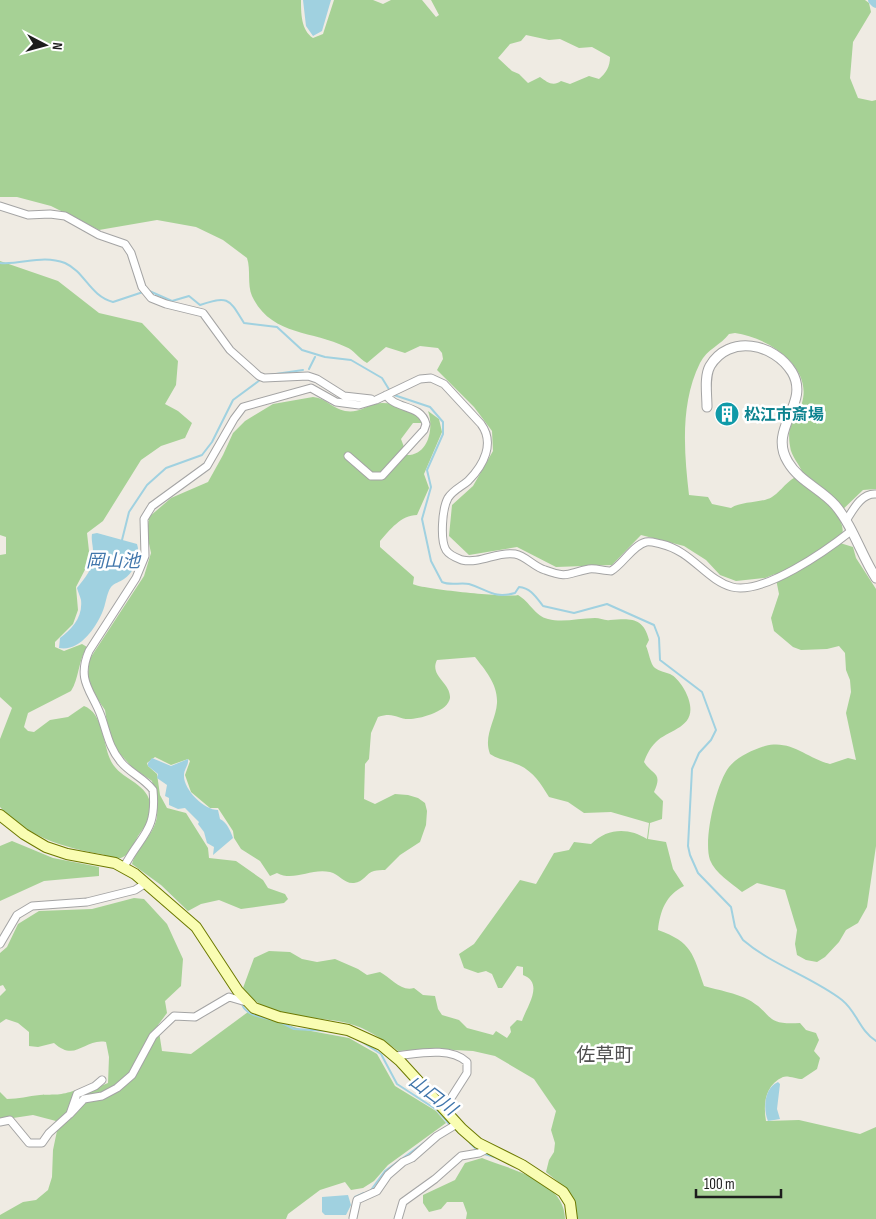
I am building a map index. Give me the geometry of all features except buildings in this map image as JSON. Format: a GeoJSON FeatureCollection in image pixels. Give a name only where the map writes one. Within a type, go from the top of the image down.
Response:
{"type":"FeatureCollection","features":[{"type":"Feature","properties":{"kind":"main road"},"geometry":{"type":"LineString","coordinates":[[0,815],[46,847],[124,867],[146,883],[196,926],[247,1002],[254,1008],[270,1015],[359,1034],[381,1045],[395,1056],[444,1109],[455,1127],[483,1151],[522,1165],[563,1192],[570,1203],[572,1219]]}},
{"type":"Feature","properties":{"kind":"street"},"geometry":{"type":"LineString","coordinates":[[0,206],[37,216],[50,214],[65,216],[99,234],[125,244],[132,253],[146,291],[151,298],[166,304],[195,309],[203,313],[230,350],[259,376],[264,378],[308,376],[344,396],[376,400]]}},
{"type":"Feature","properties":{"kind":"street"},"geometry":{"type":"LineString","coordinates":[[707,407],[709,367],[725,350],[734,346],[753,345],[784,362],[792,372],[797,392],[795,404],[783,428],[782,443],[784,456],[796,472],[834,503],[846,521],[876,578]]}},
{"type":"Feature","properties":{"kind":"street"},"geometry":{"type":"LineString","coordinates":[[124,867],[151,825],[154,813],[153,790],[121,763],[110,746],[101,716],[87,691],[84,670],[89,651],[136,578],[145,556],[143,526],[147,512],[156,502],[207,466],[243,407],[311,388],[343,404],[359,404],[376,400],[420,379],[431,378],[444,384],[486,431],[489,443],[482,461],[469,480],[453,492],[446,502],[443,532],[445,546],[450,554],[463,560],[477,560],[517,554],[546,571],[572,575],[589,569],[611,571],[641,544],[651,542],[682,551],[720,581],[738,588],[764,582],[788,573],[824,553],[851,531]]}},
{"type":"Feature","properties":{"kind":"street"},"geometry":{"type":"LineString","coordinates":[[348,456],[371,476],[382,476],[424,430],[425,421],[421,415],[412,409],[395,404],[389,394]]}},
{"type":"Feature","properties":{"kind":"street"},"geometry":{"type":"LineString","coordinates":[[846,521],[865,496],[876,494]]}},
{"type":"Feature","properties":{"kind":"street"},"geometry":{"type":"LineString","coordinates":[[0,944],[17,915],[32,906],[87,902],[135,890],[146,883]]}},
{"type":"Feature","properties":{"kind":"street"},"geometry":{"type":"LineString","coordinates":[[0,1122],[10,1120],[29,1143],[38,1144],[84,1099],[102,1096],[117,1088],[132,1075],[153,1036],[174,1016],[196,1017],[202,1015],[229,997],[247,1002]]}},
{"type":"Feature","properties":{"kind":"street"},"geometry":{"type":"LineString","coordinates":[[395,1056],[448,1053],[457,1055],[467,1062],[466,1073],[444,1109]]}},
{"type":"Feature","properties":{"kind":"street"},"geometry":{"type":"LineString","coordinates":[[70,1114],[77,1094],[95,1086],[102,1080]]}},
{"type":"Feature","properties":{"kind":"street"},"geometry":{"type":"LineString","coordinates":[[353,1218],[357,1200],[377,1191],[388,1175],[403,1162],[412,1158],[437,1136],[455,1127]]}},
{"type":"Feature","properties":{"kind":"street"},"geometry":{"type":"LineString","coordinates":[[398,1219],[403,1202],[411,1195],[435,1179],[461,1156],[483,1151]]}},
{"type":"Feature","properties":{"kind":"green space"},"geometry":{"type":"Polygon","coordinates":[[[0,0],[301,0],[304,26],[313,38],[323,34],[334,0],[373,0],[383,4],[391,0],[422,0],[436,17],[439,15],[431,0],[865,0],[869,3],[871,12],[853,42],[850,78],[858,98],[876,100],[876,489],[863,490],[837,515],[843,529],[840,543],[853,547],[856,558],[876,589],[876,846],[867,907],[858,923],[846,930],[839,942],[825,957],[817,962],[806,960],[797,955],[795,944],[797,930],[785,890],[757,883],[742,892],[719,873],[710,860],[708,839],[715,799],[724,775],[732,763],[740,757],[765,746],[783,745],[830,764],[848,758],[856,760],[846,713],[851,692],[850,680],[846,670],[845,653],[839,646],[827,649],[801,650],[793,647],[774,631],[771,618],[779,594],[775,574],[765,578],[736,581],[720,575],[706,560],[684,546],[641,535],[612,565],[556,567],[517,547],[469,555],[449,536],[452,505],[473,486],[493,451],[492,431],[474,407],[437,370],[443,359],[442,353],[438,348],[420,346],[405,353],[386,347],[367,363],[346,347],[293,330],[270,318],[260,309],[252,296],[247,258],[223,240],[196,227],[157,220],[99,230],[51,206],[17,197],[0,197],[0,0]],[[526,35],[521,41],[510,44],[498,58],[528,83],[540,77],[553,84],[561,81],[570,84],[589,76],[599,79],[606,72],[610,57],[592,47],[579,48],[560,39],[549,40],[526,35]],[[735,333],[729,334],[706,354],[700,363],[689,394],[685,428],[689,495],[708,497],[712,504],[731,508],[741,504],[768,499],[794,478],[803,474],[792,454],[789,438],[789,432],[802,403],[804,389],[801,377],[794,365],[773,347],[760,340],[735,333]]]}},
{"type":"Feature","properties":{"kind":"green space"},"geometry":{"type":"Polygon","coordinates":[[[0,261],[58,281],[99,313],[142,323],[178,361],[176,385],[165,404],[178,411],[192,423],[185,438],[161,446],[141,460],[103,521],[87,533],[90,560],[76,587],[78,610],[73,624],[55,642],[55,647],[64,651],[82,644],[87,647],[76,681],[71,691],[28,713],[24,727],[28,731],[34,732],[50,720],[68,717],[84,706],[95,715],[102,729],[110,759],[114,766],[143,789],[150,802],[150,817],[130,851],[120,858],[72,848],[46,839],[22,826],[0,807],[0,739],[12,708],[0,697],[0,555],[6,554],[6,537],[0,535],[0,261]]]}},
{"type":"Feature","properties":{"kind":"green space"},"geometry":{"type":"Polygon","coordinates":[[[313,397],[322,399],[345,411],[357,411],[375,404],[387,403],[400,406],[418,415],[422,419],[422,423],[413,423],[401,439],[407,455],[414,454],[420,450],[428,439],[430,417],[428,411],[439,419],[442,432],[424,474],[429,488],[417,515],[401,520],[380,541],[380,547],[414,577],[413,584],[466,592],[518,595],[536,612],[548,619],[623,619],[639,623],[643,627],[649,640],[646,646],[653,666],[677,679],[686,692],[690,705],[690,713],[684,724],[656,742],[644,762],[657,777],[657,786],[654,792],[663,801],[662,819],[650,823],[648,839],[666,842],[673,869],[684,886],[673,894],[665,904],[660,916],[658,930],[678,939],[690,951],[704,986],[749,1000],[774,1021],[800,1023],[806,1030],[816,1033],[819,1040],[814,1051],[820,1058],[817,1069],[802,1079],[785,1077],[777,1080],[772,1085],[765,1102],[766,1121],[799,1120],[860,1134],[876,1127],[876,1219],[577,1219],[575,1201],[567,1189],[546,1172],[549,1160],[554,1152],[555,1143],[551,1130],[556,1111],[534,1079],[495,1056],[473,1051],[436,1049],[398,1051],[374,1034],[354,1025],[290,1014],[263,1006],[243,988],[254,958],[269,951],[290,952],[302,959],[317,962],[335,959],[367,975],[380,972],[400,986],[409,989],[414,988],[423,995],[435,996],[438,1009],[442,1015],[459,1020],[467,1028],[493,1035],[496,1031],[507,1038],[511,1032],[510,1027],[517,1020],[522,1021],[530,1003],[533,990],[533,984],[523,975],[523,967],[517,966],[502,988],[498,988],[492,974],[486,971],[478,973],[464,968],[459,954],[474,944],[520,880],[536,884],[554,853],[569,850],[574,842],[591,844],[605,834],[612,832],[626,831],[647,839],[649,823],[611,812],[584,813],[568,802],[549,797],[529,771],[490,754],[488,741],[496,709],[497,696],[490,678],[475,657],[437,660],[436,671],[447,688],[450,698],[445,707],[434,713],[416,718],[406,719],[392,715],[378,717],[371,733],[369,759],[365,764],[364,799],[375,804],[395,794],[408,795],[418,798],[425,803],[427,811],[426,825],[420,842],[400,855],[385,870],[371,872],[360,881],[354,883],[347,882],[333,873],[323,871],[296,876],[277,873],[270,876],[260,861],[241,849],[234,838],[233,831],[218,808],[210,808],[191,792],[185,775],[190,761],[188,759],[171,765],[155,757],[147,763],[157,774],[160,795],[167,808],[186,813],[208,848],[209,858],[236,861],[263,880],[268,888],[285,894],[288,899],[284,903],[241,909],[219,900],[201,904],[188,911],[161,885],[132,864],[156,823],[157,807],[152,781],[133,768],[110,743],[105,710],[89,687],[89,660],[144,576],[151,553],[147,534],[149,517],[171,498],[208,482],[233,433],[245,421],[273,404],[313,397]]]}},
{"type":"Feature","properties":{"kind":"green space"},"geometry":{"type":"Polygon","coordinates":[[[12,841],[53,858],[99,867],[99,876],[44,881],[0,901],[0,846],[12,841]]]}},
{"type":"Feature","properties":{"kind":"green space"},"geometry":{"type":"Polygon","coordinates":[[[134,898],[144,899],[167,924],[183,959],[181,986],[165,1001],[167,1013],[158,1025],[162,1051],[191,1054],[248,1012],[300,1029],[349,1038],[377,1054],[395,1086],[436,1111],[446,1123],[388,1165],[374,1181],[363,1188],[351,1190],[345,1182],[320,1190],[288,1214],[286,1219],[0,1219],[0,1215],[23,1202],[36,1200],[48,1190],[52,1177],[53,1150],[58,1126],[56,1121],[33,1115],[0,1120],[0,1092],[7,1099],[61,1094],[76,1090],[81,1094],[108,1083],[109,1057],[106,1042],[92,1043],[68,1051],[54,1043],[38,1047],[29,1046],[29,1032],[18,1023],[6,1019],[0,1023],[0,996],[6,990],[3,985],[0,986],[0,953],[7,947],[18,924],[39,911],[92,909],[134,898]]]}},
{"type":"Feature","properties":{"kind":"green space"},"geometry":{"type":"Polygon","coordinates":[[[482,1158],[535,1179],[547,1186],[563,1206],[565,1219],[466,1219],[467,1213],[463,1202],[447,1202],[441,1209],[429,1212],[423,1203],[423,1195],[455,1180],[465,1163],[482,1158]]]}},
{"type":"Feature","properties":{"kind":"water"},"geometry":{"type":"Polygon","coordinates":[[[303,0],[331,0],[322,31],[313,36],[306,26],[303,0]]]}},
{"type":"Feature","properties":{"kind":"water","name":"岡山池"},"geometry":{"type":"Polygon","coordinates":[[[97,533],[137,544],[138,554],[136,563],[128,576],[111,587],[99,619],[91,632],[80,643],[66,648],[59,648],[60,638],[76,622],[80,612],[81,600],[77,588],[91,567],[93,557],[92,534],[97,533]]]}},
{"type":"Feature","properties":{"kind":"water"},"geometry":{"type":"Polygon","coordinates":[[[152,758],[171,766],[188,759],[184,775],[187,786],[201,803],[218,810],[220,819],[227,825],[233,838],[213,855],[214,847],[207,843],[204,832],[198,824],[199,822],[185,808],[178,809],[169,805],[169,798],[165,796],[167,785],[157,778],[158,774],[148,766],[152,758]]]}},
{"type":"Feature","properties":{"kind":"water"},"geometry":{"type":"Polygon","coordinates":[[[778,1082],[780,1084],[777,1109],[780,1119],[768,1121],[765,1111],[767,1094],[773,1085],[778,1082]]]}},
{"type":"Feature","properties":{"kind":"water"},"geometry":{"type":"Polygon","coordinates":[[[348,1195],[351,1205],[346,1215],[325,1215],[322,1212],[322,1197],[348,1195]]]}},
{"type":"Feature","properties":{"kind":"waterway"},"geometry":{"type":"LineString","coordinates":[[873,0],[876,3]]}},
{"type":"Feature","properties":{"kind":"waterway"},"geometry":{"type":"LineString","coordinates":[[0,263],[57,260],[72,267],[99,295],[113,302],[143,292]]}},
{"type":"Feature","properties":{"kind":"waterway"},"geometry":{"type":"LineString","coordinates":[[147,290],[172,301],[189,296],[200,305],[217,300],[227,301],[244,323],[277,327],[302,350],[325,357],[351,360],[382,378],[390,391]]}},
{"type":"Feature","properties":{"kind":"waterway"},"geometry":{"type":"LineString","coordinates":[[309,369],[315,357]]}},
{"type":"Feature","properties":{"kind":"waterway"},"geometry":{"type":"LineString","coordinates":[[269,375],[303,370]]}},
{"type":"Feature","properties":{"kind":"waterway"},"geometry":{"type":"LineString","coordinates":[[122,540],[129,512],[147,485],[166,468],[202,455],[212,442],[233,400],[260,380]]}},
{"type":"Feature","properties":{"kind":"waterway"},"geometry":{"type":"LineString","coordinates":[[394,395],[430,407],[443,422],[443,434],[427,470],[431,487],[422,519],[431,561],[442,582],[469,584],[501,595],[515,593],[519,587],[527,589],[543,606],[574,613],[607,604],[654,625],[659,638],[660,660],[702,692],[716,730],[711,740],[699,753],[692,769],[688,846],[698,873],[731,907],[735,927],[743,940],[766,957],[818,984],[842,1000],[870,1037],[876,1041]]}},
{"type":"Feature","properties":{"kind":"waterway","name":"山口川"},"geometry":{"type":"LineString","coordinates":[[242,1004],[251,1014],[273,1020]]}},
{"type":"Feature","properties":{"kind":"waterway","name":"山口川"},"geometry":{"type":"LineString","coordinates":[[278,1021],[294,1029],[329,1031]]}},
{"type":"Feature","properties":{"kind":"waterway","name":"山口川"},"geometry":{"type":"LineString","coordinates":[[359,1040],[381,1054],[397,1084],[437,1110],[450,1125]]}},
{"type":"Feature","properties":{"kind":"waterway"},"geometry":{"type":"LineString","coordinates":[[371,1190],[385,1171],[446,1127]]}},
{"type":"Feature","properties":{"kind":"waterway","name":"山口川"},"geometry":{"type":"LineString","coordinates":[[454,1128],[463,1136]]}},
{"type":"Feature","properties":{"kind":"waterway","name":"山口川"},"geometry":{"type":"LineString","coordinates":[[470,1143],[477,1150]]}},
{"type":"Feature","properties":{"kind":"waterway","name":"山口川"},"geometry":{"type":"LineString","coordinates":[[481,1153],[498,1158]]}},
{"type":"Feature","properties":{"kind":"waterway"},"geometry":{"type":"LineString","coordinates":[[355,1197],[364,1193]]}},
{"type":"Feature","properties":{"kind":"place","name":"松江市斎場"},"geometry":{"type":"Point","coordinates":[727,414]}},
{"type":"Feature","properties":{"kind":"district","name":"佐草町"},"geometry":{"type":"Point","coordinates":[605,1054]}}]}
